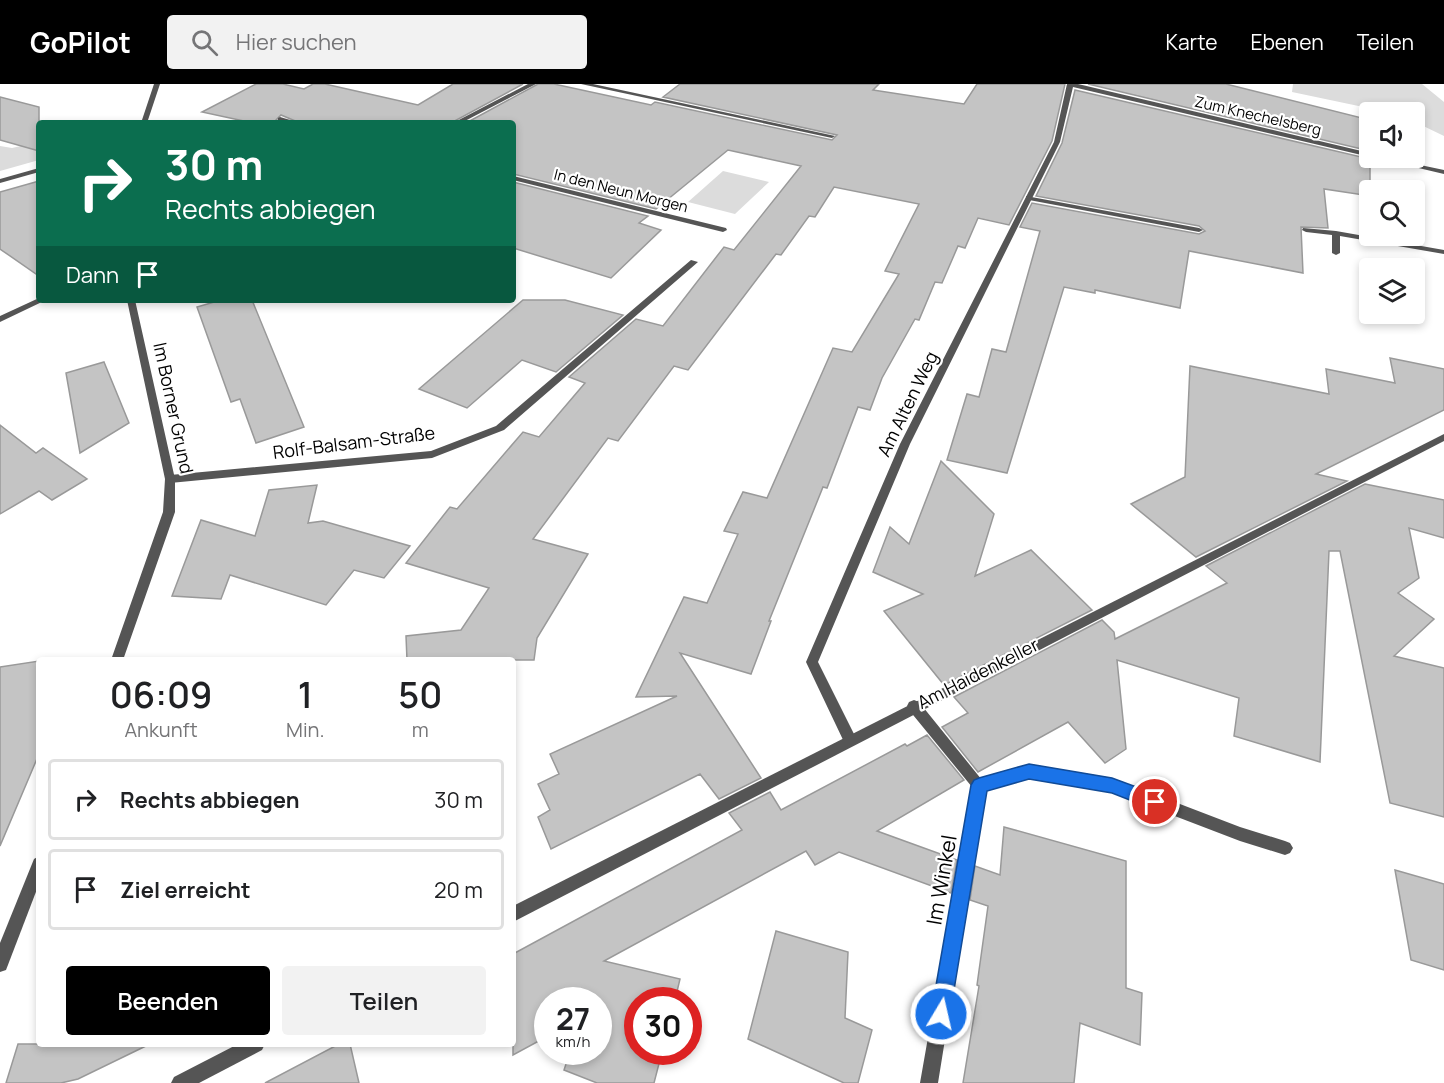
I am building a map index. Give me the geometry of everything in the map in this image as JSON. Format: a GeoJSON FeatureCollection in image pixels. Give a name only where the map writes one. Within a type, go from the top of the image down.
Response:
{"type":"FeatureCollection","features":[{"type":"Feature","properties":{"kind":"street"},"geometry":{"type":"LineString","coordinates":[[145,120],[157,84]]}},
{"type":"Feature","properties":{"kind":"street"},"geometry":{"type":"LineString","coordinates":[[462,120],[533,84]]}},
{"type":"Feature","properties":{"kind":"street"},"geometry":{"type":"LineString","coordinates":[[584,84],[832,136]]}},
{"type":"Feature","properties":{"kind":"street","name":"Am Alten Weg"},"geometry":{"type":"LineString","coordinates":[[850,740],[812,662],[905,444],[1057,142],[1070,84]]}},
{"type":"Feature","properties":{"kind":"street","name":"Zum Knechelsberg"},"geometry":{"type":"LineString","coordinates":[[1070,84],[1359,152]]}},
{"type":"Feature","properties":{"kind":"street"},"geometry":{"type":"LineString","coordinates":[[280,119],[284,120]]}},
{"type":"Feature","properties":{"kind":"street"},"geometry":{"type":"LineString","coordinates":[[1425,168],[1444,172]]}},
{"type":"Feature","properties":{"kind":"street"},"geometry":{"type":"LineString","coordinates":[[0,182],[36,171]]}},
{"type":"Feature","properties":{"kind":"street","name":"In den Neun Morgen"},"geometry":{"type":"LineString","coordinates":[[516,179],[723,230]]}},
{"type":"Feature","properties":{"kind":"street"},"geometry":{"type":"LineString","coordinates":[[1029,198],[1199,230]]}},
{"type":"Feature","properties":{"kind":"street"},"geometry":{"type":"LineString","coordinates":[[1306,230],[1444,252]]}},
{"type":"Feature","properties":{"kind":"street"},"geometry":{"type":"LineString","coordinates":[[1336,233],[1336,253]]}},
{"type":"Feature","properties":{"kind":"street","name":"Rolf-Balsam-Straße"},"geometry":{"type":"LineString","coordinates":[[170,480],[432,454],[500,428],[694,262]]}},
{"type":"Feature","properties":{"kind":"street"},"geometry":{"type":"LineString","coordinates":[[0,319],[36,303]]}},
{"type":"Feature","properties":{"kind":"street","name":"Im Borner Grund"},"geometry":{"type":"LineString","coordinates":[[118,657],[170,512],[170,480],[132,303]]}},
{"type":"Feature","properties":{"kind":"street","name":"Am Haidenkeller"},"geometry":{"type":"LineString","coordinates":[[516,912],[914,706],[1444,437]]}},
{"type":"Feature","properties":{"kind":"street"},"geometry":{"type":"LineString","coordinates":[[914,706],[979,785],[1029,771],[1112,785],[1240,834],[1285,848]]}},
{"type":"Feature","properties":{"kind":"street","name":"Im Winkel"},"geometry":{"type":"LineString","coordinates":[[929,1083],[979,785]]}},
{"type":"Feature","properties":{"kind":"street"},"geometry":{"type":"LineString","coordinates":[[0,964],[36,872]]}},
{"type":"Feature","properties":{"kind":"street"},"geometry":{"type":"LineString","coordinates":[[180,1083],[250,1047]]}},
{"type":"Feature","properties":{"kind":"shaded area"},"geometry":{"type":"Polygon","coordinates":[[[1293,84],[1422,84],[1444,102],[1444,136],[1425,127],[1425,102],[1359,102],[1359,106],[1292,92],[1293,84]]]}},
{"type":"Feature","properties":{"kind":"shaded area"},"geometry":{"type":"Polygon","coordinates":[[[36,143],[36,161],[0,171],[0,146],[12,148],[36,143]]]}},
{"type":"Feature","properties":{"kind":"shaded area"},"geometry":{"type":"Polygon","coordinates":[[[723,171],[769,182],[735,214],[688,202],[723,171]]]}},
{"type":"Feature","properties":{"kind":"building"},"geometry":{"type":"Polygon","coordinates":[[[256,84],[283,84],[304,89],[313,84],[325,84],[418,105],[453,84],[523,84],[457,120],[293,120],[281,115],[276,120],[239,120],[202,112],[256,84]]]}},
{"type":"Feature","properties":{"kind":"building"},"geometry":{"type":"Polygon","coordinates":[[[538,84],[554,84],[651,105],[655,102],[832,140],[837,135],[663,97],[680,84],[879,84],[873,90],[964,104],[977,84],[1065,84],[1052,141],[1009,225],[978,218],[965,248],[958,246],[942,283],[935,282],[919,320],[915,319],[882,378],[870,410],[858,407],[827,488],[823,487],[769,621],[771,621],[751,674],[680,653],[761,778],[719,799],[700,774],[551,849],[538,817],[550,810],[538,784],[559,774],[550,754],[677,696],[636,697],[684,597],[707,603],[738,534],[724,531],[743,492],[767,498],[833,348],[852,352],[899,274],[885,271],[919,204],[834,187],[815,217],[809,216],[781,255],[776,254],[688,370],[674,366],[618,441],[608,438],[533,539],[588,554],[537,638],[534,660],[516,660],[516,657],[407,657],[406,636],[461,630],[489,588],[406,563],[450,507],[457,509],[523,432],[539,437],[585,383],[569,377],[636,319],[663,326],[724,247],[734,250],[801,166],[728,150],[656,209],[516,175],[516,120],[472,120],[538,84]]]}},
{"type":"Feature","properties":{"kind":"building"},"geometry":{"type":"Polygon","coordinates":[[[1088,84],[1226,84],[1359,117],[1359,148],[1088,84]]]}},
{"type":"Feature","properties":{"kind":"building"},"geometry":{"type":"Polygon","coordinates":[[[1075,90],[1359,156],[1359,168],[1370,168],[1370,180],[1359,180],[1359,194],[1324,189],[1328,228],[1301,227],[1303,273],[1189,251],[1180,308],[1095,290],[1095,293],[1064,287],[1007,473],[947,460],[967,394],[979,397],[992,349],[1006,352],[1040,231],[1020,227],[1032,203],[1199,234],[1205,231],[1199,226],[1036,196],[1062,143],[1075,90]]]}},
{"type":"Feature","properties":{"kind":"building"},"geometry":{"type":"Polygon","coordinates":[[[0,97],[39,107],[39,120],[36,120],[36,150],[0,140],[0,97]]]}},
{"type":"Feature","properties":{"kind":"building"},"geometry":{"type":"Polygon","coordinates":[[[36,182],[36,274],[0,249],[0,192],[36,182]]]}},
{"type":"Feature","properties":{"kind":"building"},"geometry":{"type":"Polygon","coordinates":[[[516,183],[648,216],[639,223],[661,230],[611,278],[516,249],[516,183]]]}},
{"type":"Feature","properties":{"kind":"building"},"geometry":{"type":"Polygon","coordinates":[[[523,300],[565,300],[623,315],[556,372],[522,360],[467,408],[419,389],[523,300]]]}},
{"type":"Feature","properties":{"kind":"building"},"geometry":{"type":"Polygon","coordinates":[[[211,303],[253,303],[304,427],[256,443],[240,399],[231,402],[197,307],[211,303]]]}},
{"type":"Feature","properties":{"kind":"building"},"geometry":{"type":"Polygon","coordinates":[[[1390,358],[1444,369],[1444,410],[1316,474],[1347,481],[1196,557],[1131,504],[1185,477],[1190,366],[1329,394],[1326,369],[1395,383],[1390,358]]]}},
{"type":"Feature","properties":{"kind":"building"},"geometry":{"type":"Polygon","coordinates":[[[104,362],[129,423],[80,453],[66,373],[104,362]]]}},
{"type":"Feature","properties":{"kind":"building"},"geometry":{"type":"Polygon","coordinates":[[[0,425],[36,453],[43,448],[87,479],[52,500],[39,491],[0,514],[0,425]]]}},
{"type":"Feature","properties":{"kind":"building"},"geometry":{"type":"Polygon","coordinates":[[[941,461],[994,514],[975,576],[1031,550],[1092,610],[944,685],[884,611],[923,594],[873,572],[890,527],[909,544],[941,461]]]}},
{"type":"Feature","properties":{"kind":"building"},"geometry":{"type":"Polygon","coordinates":[[[1365,484],[1444,500],[1444,538],[1409,528],[1419,578],[1398,593],[1434,619],[1394,656],[1444,668],[1444,817],[1390,803],[1340,551],[1329,551],[1320,762],[1234,736],[1239,698],[1117,660],[1126,749],[1105,763],[1068,722],[978,772],[942,727],[968,713],[954,697],[1102,620],[1114,632],[1115,639],[1227,583],[1206,566],[1365,484]]]}},
{"type":"Feature","properties":{"kind":"building"},"geometry":{"type":"Polygon","coordinates":[[[317,485],[308,523],[323,521],[410,546],[384,578],[354,570],[326,605],[230,575],[221,599],[172,596],[201,520],[255,536],[269,490],[317,485]]]}},
{"type":"Feature","properties":{"kind":"building"},"geometry":{"type":"Polygon","coordinates":[[[36,661],[36,761],[0,846],[0,667],[36,661]]]}},
{"type":"Feature","properties":{"kind":"building"},"geometry":{"type":"Polygon","coordinates":[[[927,735],[964,780],[877,831],[957,860],[951,893],[839,852],[815,865],[806,851],[604,961],[680,979],[678,987],[624,987],[624,1065],[659,1065],[654,1083],[597,1083],[564,1070],[566,1065],[612,1065],[612,987],[534,987],[534,1044],[513,1055],[513,1047],[516,1047],[516,952],[742,830],[729,813],[770,792],[781,810],[905,744],[907,746],[927,735]]]}},
{"type":"Feature","properties":{"kind":"building"},"geometry":{"type":"Polygon","coordinates":[[[1004,827],[1126,861],[1126,988],[1142,993],[1140,1045],[1080,1023],[1074,1083],[963,1083],[979,986],[977,985],[988,906],[970,900],[975,866],[1000,875],[1004,827]]]}},
{"type":"Feature","properties":{"kind":"building"},"geometry":{"type":"Polygon","coordinates":[[[1395,870],[1444,884],[1444,970],[1411,960],[1395,870]]]}},
{"type":"Feature","properties":{"kind":"building"},"geometry":{"type":"Polygon","coordinates":[[[776,931],[848,952],[845,1018],[872,1030],[858,1083],[844,1083],[748,1039],[776,931]]]}},
{"type":"Feature","properties":{"kind":"building"},"geometry":{"type":"Polygon","coordinates":[[[18,1044],[36,1044],[36,1047],[144,1047],[78,1079],[61,1083],[6,1083],[18,1044]]]}},
{"type":"Feature","properties":{"kind":"building"},"geometry":{"type":"Polygon","coordinates":[[[333,1047],[351,1047],[359,1083],[265,1083],[333,1047]]]}},
{"type":"Feature","properties":{"kind":"route"},"geometry":{"type":"LineString","coordinates":[[941,1014],[979,785],[1029,771],[1112,785],[1155,802]]}}]}
